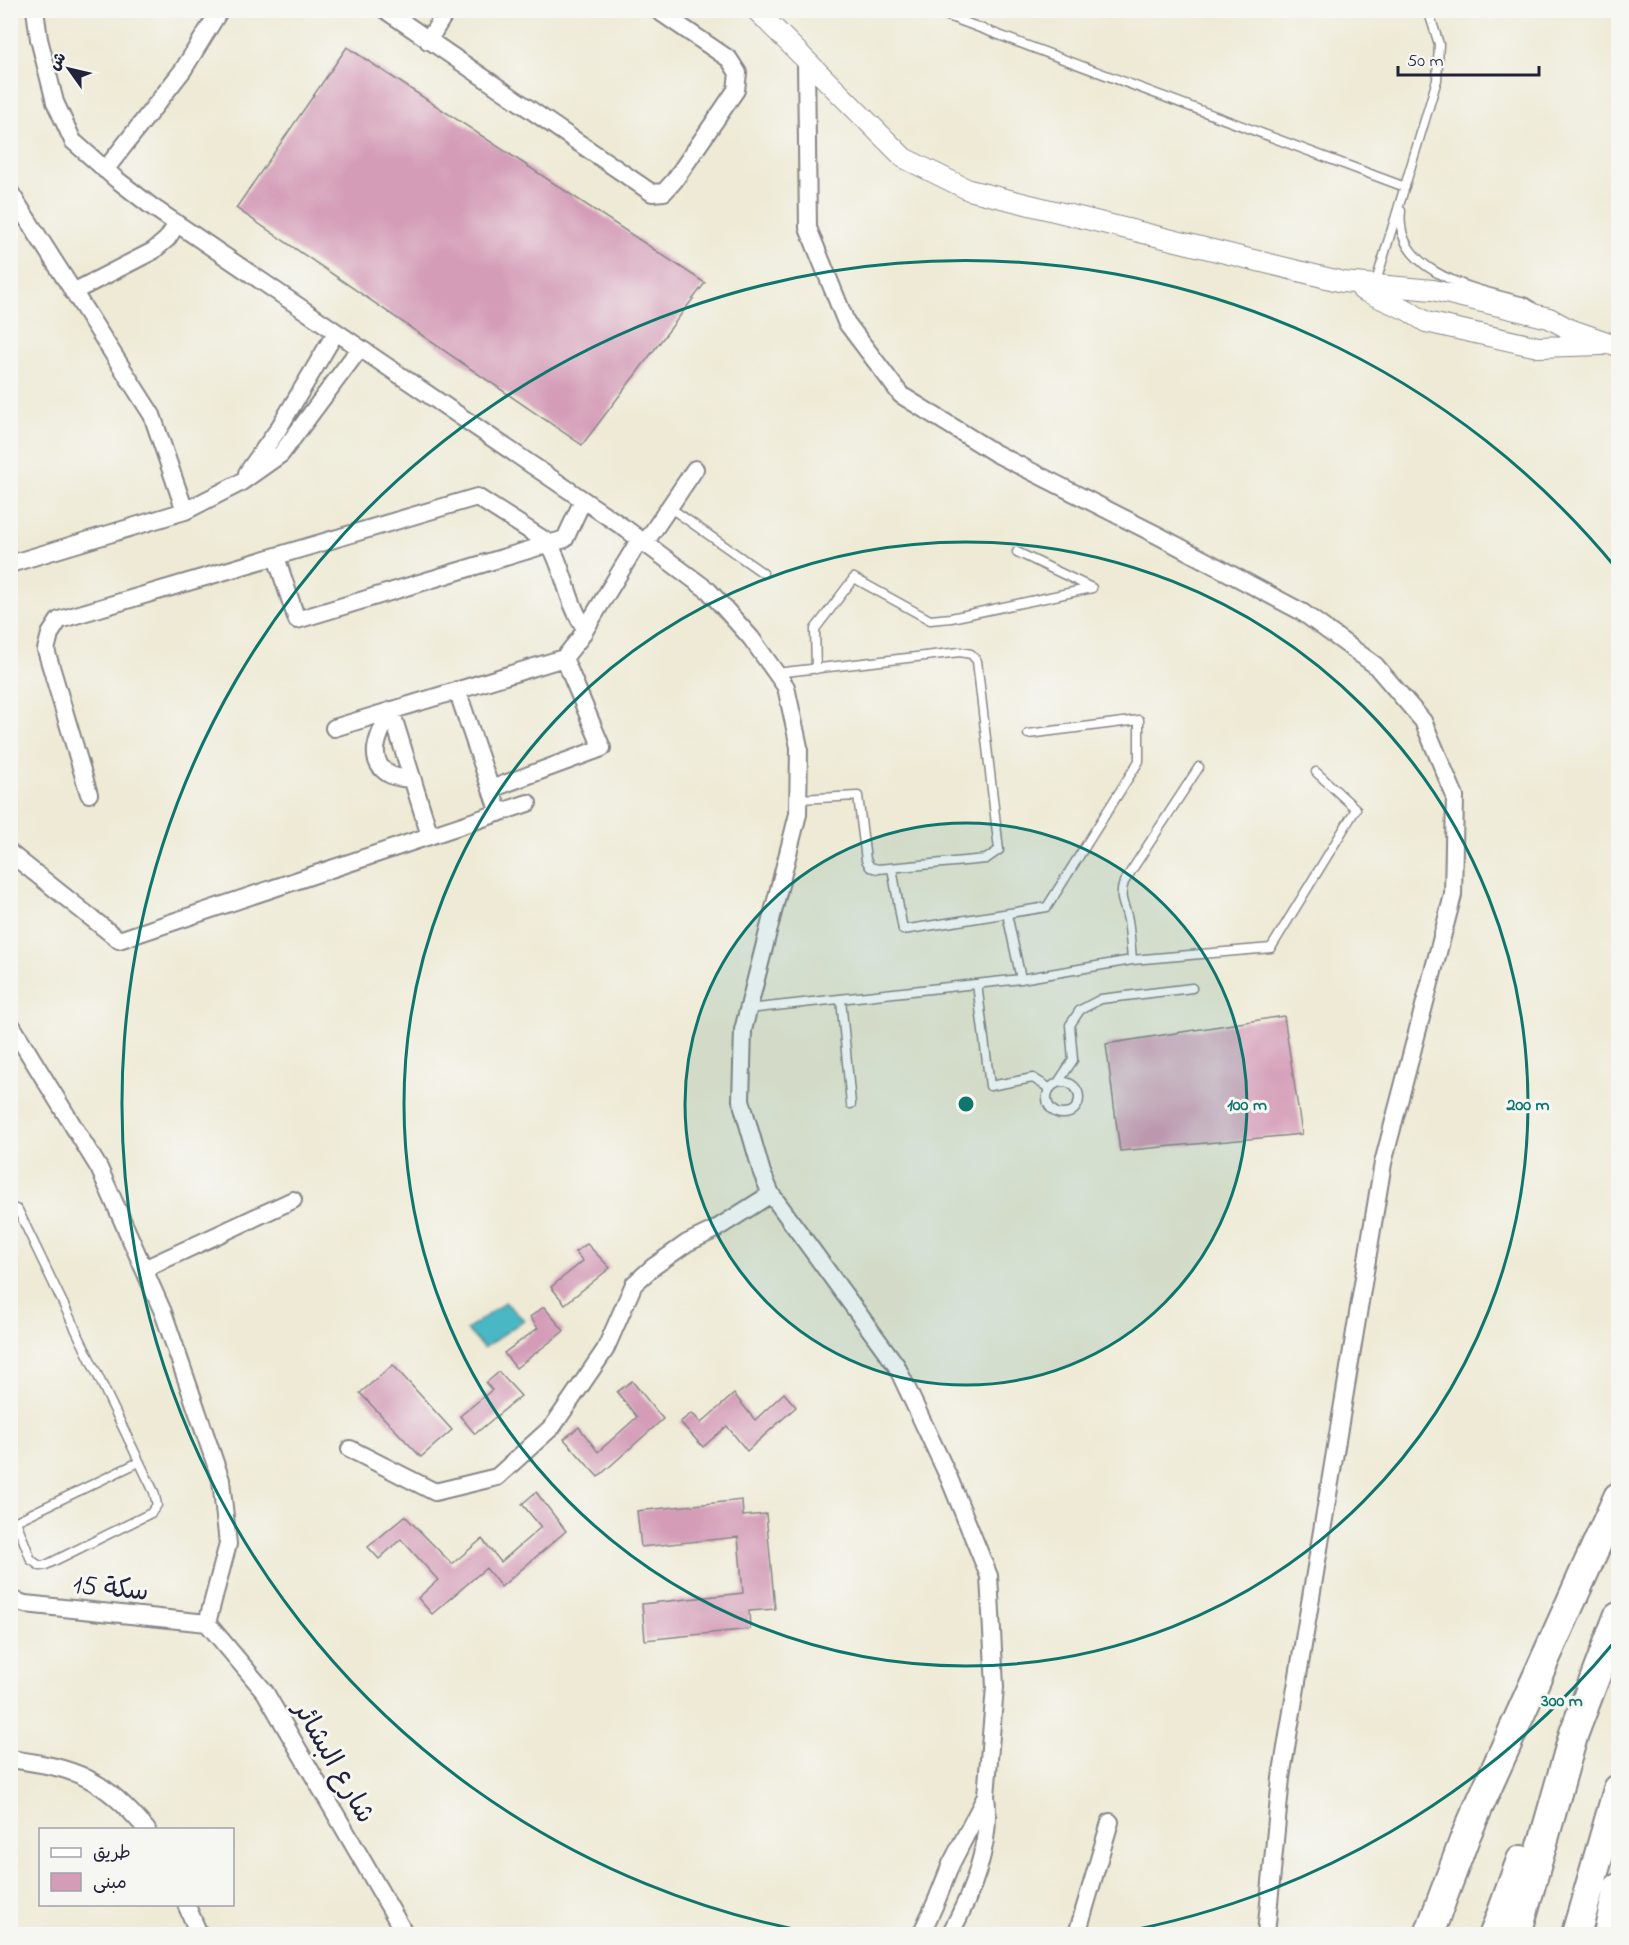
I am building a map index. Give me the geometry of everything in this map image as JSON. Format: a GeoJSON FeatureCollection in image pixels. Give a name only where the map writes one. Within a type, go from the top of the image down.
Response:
{"type":"FeatureCollection","features":[{"type":"Feature","properties":{"kind":"highway"},"geometry":{"type":"LineString","coordinates":[[1429,1935],[1466,1835],[1618,1497]]}},
{"type":"Feature","properties":{"kind":"highway"},"geometry":{"type":"LineString","coordinates":[[1494,1935],[1512,1881],[1574,1733],[1618,1617]]}},
{"type":"Feature","properties":{"kind":"highway"},"geometry":{"type":"LineString","coordinates":[[1517,1935],[1574,1733]]}},
{"type":"Feature","properties":{"kind":"highway"},"geometry":{"type":"LineString","coordinates":[[1576,1935],[1618,1789]]}},
{"type":"Feature","properties":{"kind":"highway"},"geometry":{"type":"LineString","coordinates":[[1608,1935],[1618,1888]]}},
{"type":"Feature","properties":{"kind":"street"},"geometry":{"type":"LineString","coordinates":[[35,10],[39,39],[55,102],[73,141],[105,170],[151,206],[583,500],[709,591],[751,638],[786,687],[799,747],[798,814],[743,1030],[741,1100],[762,1173],[771,1194],[896,1365],[949,1478],[989,1576],[995,1687],[986,1796],[988,1812],[982,1852],[972,1888],[950,1935]]}},
{"type":"Feature","properties":{"kind":"street"},"geometry":{"type":"LineString","coordinates":[[105,170],[183,70],[220,10]]}},
{"type":"Feature","properties":{"kind":"street"},"geometry":{"type":"LineString","coordinates":[[385,10],[652,193],[664,192],[674,181],[736,90],[738,73],[729,59],[657,10]]}},
{"type":"Feature","properties":{"kind":"street"},"geometry":{"type":"LineString","coordinates":[[428,41],[447,10]]}},
{"type":"Feature","properties":{"kind":"street"},"geometry":{"type":"LineString","coordinates":[[756,10],[904,158],[969,190],[1374,290],[1433,290],[1550,318],[1569,329],[1615,345]]}},
{"type":"Feature","properties":{"kind":"street"},"geometry":{"type":"LineString","coordinates":[[806,60],[808,228],[846,322],[901,395],[995,453],[1302,612],[1375,665],[1423,721],[1455,796],[1453,894],[1383,1163],[1281,1778],[1266,1935]]}},
{"type":"Feature","properties":{"kind":"street"},"geometry":{"type":"LineString","coordinates":[[10,192],[152,415],[185,511]]}},
{"type":"Feature","properties":{"kind":"street"},"geometry":{"type":"LineString","coordinates":[[73,292],[153,250],[167,239],[177,224]]}},
{"type":"Feature","properties":{"kind":"street"},"geometry":{"type":"LineString","coordinates":[[1374,290],[1426,322],[1539,347],[1615,345]]}},
{"type":"Feature","properties":{"kind":"street"},"geometry":{"type":"LineString","coordinates":[[240,483],[277,431],[336,332]]}},
{"type":"Feature","properties":{"kind":"street"},"geometry":{"type":"LineString","coordinates":[[10,564],[185,511],[240,483],[281,454],[360,348]]}},
{"type":"Feature","properties":{"kind":"street"},"geometry":{"type":"LineString","coordinates":[[334,728],[564,658],[642,541],[695,469]]}},
{"type":"Feature","properties":{"kind":"street"},"geometry":{"type":"LineString","coordinates":[[89,794],[46,650],[59,620],[477,497],[549,543],[556,555],[575,614],[585,628]]}},
{"type":"Feature","properties":{"kind":"street"},"geometry":{"type":"LineString","coordinates":[[276,556],[297,620],[565,539],[583,500]]}},
{"type":"Feature","properties":{"kind":"street"},"geometry":{"type":"LineString","coordinates":[[491,789],[602,748],[564,658]]}},
{"type":"Feature","properties":{"kind":"street"},"geometry":{"type":"LineString","coordinates":[[457,690],[499,813]]}},
{"type":"Feature","properties":{"kind":"street"},"geometry":{"type":"LineString","coordinates":[[391,710],[379,735],[375,754],[378,762],[390,775],[413,780]]}},
{"type":"Feature","properties":{"kind":"street"},"geometry":{"type":"LineString","coordinates":[[391,710],[430,836]]}},
{"type":"Feature","properties":{"kind":"street"},"geometry":{"type":"LineString","coordinates":[[10,853],[119,940],[528,803]]}},
{"type":"Feature","properties":{"kind":"street"},"geometry":{"type":"LineString","coordinates":[[10,1023],[99,1168],[163,1311],[220,1480],[228,1544],[207,1623]]}},
{"type":"Feature","properties":{"kind":"street"},"geometry":{"type":"LineString","coordinates":[[350,1449],[435,1491],[497,1477],[553,1426],[605,1350],[634,1284],[653,1267],[687,1243],[714,1230],[771,1194]]}},
{"type":"Feature","properties":{"kind":"street"},"geometry":{"type":"LineString","coordinates":[[144,1269],[293,1200]]}},
{"type":"Feature","properties":{"kind":"street","name":"سكة 15"},"geometry":{"type":"LineString","coordinates":[[10,1599],[25,1604],[207,1623]]}},
{"type":"Feature","properties":{"kind":"street","name":"شارع البشائر"},"geometry":{"type":"LineString","coordinates":[[207,1623],[266,1692],[405,1935]]}},
{"type":"Feature","properties":{"kind":"street"},"geometry":{"type":"LineString","coordinates":[[10,1759],[64,1768],[103,1786],[125,1804],[145,1828]]}},
{"type":"Feature","properties":{"kind":"street"},"geometry":{"type":"LineString","coordinates":[[921,1935],[951,1864],[986,1796]]}},
{"type":"Feature","properties":{"kind":"street"},"geometry":{"type":"LineString","coordinates":[[1077,1935],[1110,1822]]}},
{"type":"Feature","properties":{"kind":"street"},"geometry":{"type":"LineString","coordinates":[[186,1906],[199,1935]]}},
{"type":"Feature","properties":{"kind":"lane"},"geometry":{"type":"LineString","coordinates":[[932,10],[1405,187]]}},
{"type":"Feature","properties":{"kind":"lane"},"geometry":{"type":"LineString","coordinates":[[1374,290],[1437,81],[1439,44],[1428,10]]}},
{"type":"Feature","properties":{"kind":"lane"},"geometry":{"type":"LineString","coordinates":[[1405,187],[1400,219],[1405,241],[1431,271],[1452,281],[1525,302],[1550,318]]}},
{"type":"Feature","properties":{"kind":"lane"},"geometry":{"type":"LineString","coordinates":[[669,507],[763,573]]}},
{"type":"Feature","properties":{"kind":"lane"},"geometry":{"type":"LineString","coordinates":[[816,669],[815,629],[854,578],[930,620],[951,618],[1092,588],[1017,552]]}},
{"type":"Feature","properties":{"kind":"lane"},"geometry":{"type":"LineString","coordinates":[[776,673],[960,652],[971,654],[977,661],[999,850],[986,859],[878,869],[870,867],[866,860],[858,796],[798,799]]}},
{"type":"Feature","properties":{"kind":"lane"},"geometry":{"type":"LineString","coordinates":[[892,868],[903,930],[1047,907],[1139,761],[1139,720],[1028,734]]}},
{"type":"Feature","properties":{"kind":"lane"},"geometry":{"type":"LineString","coordinates":[[1132,960],[1128,917],[1121,901],[1124,882],[1199,767]]}},
{"type":"Feature","properties":{"kind":"lane"},"geometry":{"type":"LineString","coordinates":[[749,1009],[1021,979],[1132,960],[1271,948],[1356,809],[1316,772]]}},
{"type":"Feature","properties":{"kind":"lane"},"geometry":{"type":"LineString","coordinates":[[1006,914],[1021,979]]}},
{"type":"Feature","properties":{"kind":"lane"},"geometry":{"type":"LineString","coordinates":[[977,984],[990,1086],[1033,1078],[1049,1088]]}},
{"type":"Feature","properties":{"kind":"lane"},"geometry":{"type":"LineString","coordinates":[[1059,1081],[1072,1084],[1080,1095],[1078,1107],[1067,1114],[1053,1110],[1047,1100],[1049,1088],[1059,1081],[1073,1060],[1070,1025],[1080,1010],[1101,999],[1192,988]]}},
{"type":"Feature","properties":{"kind":"lane"},"geometry":{"type":"LineString","coordinates":[[841,999],[851,1104]]}},
{"type":"Feature","properties":{"kind":"lane"},"geometry":{"type":"LineString","coordinates":[[10,1207],[18,1210],[139,1462],[157,1500],[155,1510],[46,1565],[40,1566],[31,1560],[13,1523],[139,1462]]}},
{"type":"Feature","properties":{"kind":"water"},"geometry":{"type":"Polygon","coordinates":[[[505,1302],[524,1320],[484,1348],[467,1330],[505,1302]]]}},
{"type":"Feature","properties":{"kind":"building"},"geometry":{"type":"Polygon","coordinates":[[[347,47],[705,283],[582,445],[236,208],[347,47]]]}},
{"type":"Feature","properties":{"kind":"building"},"geometry":{"type":"Polygon","coordinates":[[[1284,1016],[1302,1134],[1120,1151],[1106,1044],[1284,1016]]]}},
{"type":"Feature","properties":{"kind":"building"},"geometry":{"type":"Polygon","coordinates":[[[587,1244],[610,1268],[565,1304],[551,1287],[583,1261],[575,1252],[587,1244]]]}},
{"type":"Feature","properties":{"kind":"building"},"geometry":{"type":"Polygon","coordinates":[[[544,1307],[564,1331],[516,1368],[504,1353],[538,1328],[530,1317],[544,1307]]]}},
{"type":"Feature","properties":{"kind":"building"},"geometry":{"type":"Polygon","coordinates":[[[393,1365],[452,1430],[421,1457],[360,1393],[393,1365]]]}},
{"type":"Feature","properties":{"kind":"building"},"geometry":{"type":"Polygon","coordinates":[[[499,1372],[521,1396],[475,1434],[460,1416],[492,1390],[486,1383],[499,1372]]]}},
{"type":"Feature","properties":{"kind":"building"},"geometry":{"type":"Polygon","coordinates":[[[632,1381],[663,1419],[598,1477],[564,1439],[579,1427],[598,1452],[637,1417],[617,1392],[632,1381]]]}},
{"type":"Feature","properties":{"kind":"building"},"geometry":{"type":"Polygon","coordinates":[[[784,1393],[796,1407],[747,1451],[727,1426],[703,1447],[680,1422],[692,1413],[701,1423],[734,1394],[755,1420],[784,1393]]]}},
{"type":"Feature","properties":{"kind":"building"},"geometry":{"type":"Polygon","coordinates":[[[536,1492],[566,1531],[501,1587],[486,1568],[432,1614],[418,1598],[438,1580],[401,1539],[379,1559],[368,1547],[405,1516],[452,1564],[482,1539],[501,1562],[541,1527],[522,1504],[536,1492]]]}},
{"type":"Feature","properties":{"kind":"building"},"geometry":{"type":"Polygon","coordinates":[[[742,1500],[743,1516],[766,1514],[775,1609],[749,1611],[750,1629],[645,1640],[642,1604],[743,1593],[738,1537],[641,1547],[637,1511],[742,1500]]]}}]}
